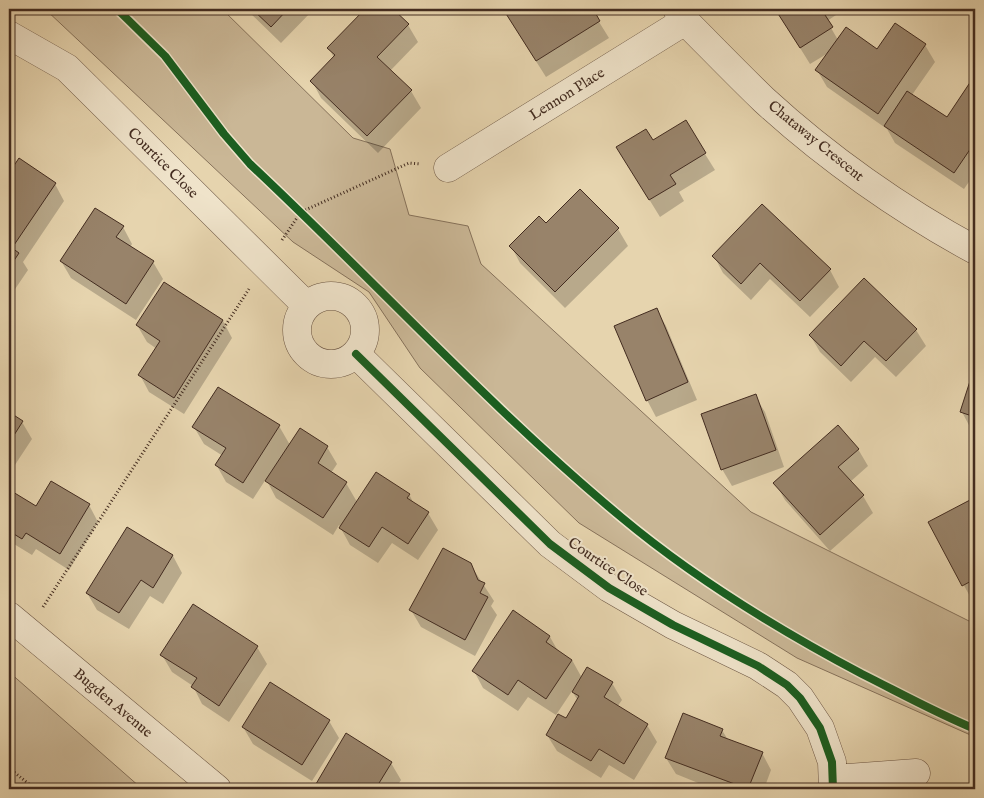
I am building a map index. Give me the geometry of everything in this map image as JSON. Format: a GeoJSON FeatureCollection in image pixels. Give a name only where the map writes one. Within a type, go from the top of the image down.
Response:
{"type":"FeatureCollection","features":[{"type":"Feature","properties":{"kind":"street","name":"Lennon Place"},"geometry":{"type":"LineString","coordinates":[[448,168],[681,15]]}},
{"type":"Feature","properties":{"kind":"street","name":"Chataway Crescent"},"geometry":{"type":"LineString","coordinates":[[681,15],[764,100],[850,171],[941,232],[975,250]]}},
{"type":"Feature","properties":{"kind":"street","name":"Courtice Close"},"geometry":{"type":"LineString","coordinates":[[9,35],[67,68],[307,306]]}},
{"type":"Feature","properties":{"kind":"street"},"geometry":{"type":"LineString","coordinates":[[331,296],[348,300],[355,305],[360,312],[366,329],[356,354],[341,363],[332,364],[314,360],[307,355],[302,348],[297,331],[301,314],[307,306],[314,300],[331,296]]}},
{"type":"Feature","properties":{"kind":"street","name":"Courtice Close"},"geometry":{"type":"LineString","coordinates":[[356,354],[550,544],[609,588],[672,624],[758,666],[787,685],[800,698],[820,728],[832,762],[834,784],[916,773]]}},
{"type":"Feature","properties":{"kind":"street","name":"Bugden Avenue"},"geometry":{"type":"LineString","coordinates":[[9,616],[217,789]]}},
{"type":"Feature","properties":{"kind":"path"},"geometry":{"type":"LineString","coordinates":[[301,212],[409,163],[448,168]]}},
{"type":"Feature","properties":{"kind":"path"},"geometry":{"type":"LineString","coordinates":[[294,205],[307,218]]}},
{"type":"Feature","properties":{"kind":"path"},"geometry":{"type":"LineString","coordinates":[[38,615],[243,298]]}},
{"type":"Feature","properties":{"kind":"path"},"geometry":{"type":"LineString","coordinates":[[9,768],[35,789]]}},
{"type":"Feature","properties":{"kind":"shaded area"},"geometry":{"type":"Polygon","coordinates":[[[45,9],[222,9],[353,138],[390,149],[409,215],[468,226],[481,264],[751,512],[975,624],[975,737],[797,658],[579,523],[420,368],[369,292],[293,242],[45,9]]]}},
{"type":"Feature","properties":{"kind":"shaded area"},"geometry":{"type":"Polygon","coordinates":[[[9,672],[140,787],[143,789],[9,789],[9,672]]]}},
{"type":"Feature","properties":{"kind":"building"},"geometry":{"type":"Polygon","coordinates":[[[252,9],[288,9],[271,27],[252,9]]]}},
{"type":"Feature","properties":{"kind":"building"},"geometry":{"type":"Polygon","coordinates":[[[365,9],[393,9],[409,24],[377,57],[412,90],[367,136],[310,81],[335,55],[327,48],[365,9]]]}},
{"type":"Feature","properties":{"kind":"building"},"geometry":{"type":"Polygon","coordinates":[[[503,9],[593,9],[600,21],[536,61],[503,9]]]}},
{"type":"Feature","properties":{"kind":"building"},"geometry":{"type":"Polygon","coordinates":[[[775,9],[821,9],[833,27],[800,48],[775,9]]]}},
{"type":"Feature","properties":{"kind":"building"},"geometry":{"type":"Polygon","coordinates":[[[895,23],[926,44],[878,114],[815,70],[846,27],[877,49],[895,23]]]}},
{"type":"Feature","properties":{"kind":"building"},"geometry":{"type":"Polygon","coordinates":[[[975,75],[975,142],[954,173],[884,126],[907,91],[947,117],[975,75]]]}},
{"type":"Feature","properties":{"kind":"building"},"geometry":{"type":"Polygon","coordinates":[[[686,120],[706,153],[670,175],[676,184],[649,200],[616,147],[646,129],[653,140],[686,120]]]}},
{"type":"Feature","properties":{"kind":"building"},"geometry":{"type":"Polygon","coordinates":[[[19,158],[56,183],[12,248],[19,253],[9,268],[9,173],[19,158]]]}},
{"type":"Feature","properties":{"kind":"building"},"geometry":{"type":"Polygon","coordinates":[[[580,189],[619,228],[555,292],[509,246],[539,216],[546,223],[580,189]]]}},
{"type":"Feature","properties":{"kind":"building"},"geometry":{"type":"Polygon","coordinates":[[[762,204],[831,269],[800,301],[760,263],[741,284],[712,256],[762,204]]]}},
{"type":"Feature","properties":{"kind":"building"},"geometry":{"type":"Polygon","coordinates":[[[95,208],[124,226],[116,237],[154,261],[126,304],[60,261],[95,208]]]}},
{"type":"Feature","properties":{"kind":"building"},"geometry":{"type":"Polygon","coordinates":[[[864,278],[917,329],[886,361],[864,341],[841,366],[809,335],[864,278]]]}},
{"type":"Feature","properties":{"kind":"building"},"geometry":{"type":"Polygon","coordinates":[[[164,282],[223,320],[174,398],[138,375],[160,341],[136,325],[164,282]]]}},
{"type":"Feature","properties":{"kind":"building"},"geometry":{"type":"Polygon","coordinates":[[[657,308],[688,382],[646,401],[614,326],[657,308]]]}},
{"type":"Feature","properties":{"kind":"building"},"geometry":{"type":"Polygon","coordinates":[[[971,378],[975,379],[975,417],[960,412],[971,378]]]}},
{"type":"Feature","properties":{"kind":"building"},"geometry":{"type":"Polygon","coordinates":[[[218,387],[280,425],[243,483],[215,465],[226,448],[192,427],[218,387]]]}},
{"type":"Feature","properties":{"kind":"building"},"geometry":{"type":"Polygon","coordinates":[[[756,394],[776,450],[721,470],[701,414],[756,394]]]}},
{"type":"Feature","properties":{"kind":"building"},"geometry":{"type":"Polygon","coordinates":[[[9,412],[23,421],[9,443],[9,412]]]}},
{"type":"Feature","properties":{"kind":"building"},"geometry":{"type":"Polygon","coordinates":[[[838,425],[859,449],[838,467],[864,495],[820,535],[773,483],[838,425]]]}},
{"type":"Feature","properties":{"kind":"building"},"geometry":{"type":"Polygon","coordinates":[[[300,428],[328,446],[318,463],[347,482],[323,518],[265,481],[300,428]]]}},
{"type":"Feature","properties":{"kind":"building"},"geometry":{"type":"Polygon","coordinates":[[[376,472],[410,494],[407,498],[429,512],[408,544],[382,527],[369,547],[339,528],[376,472]]]}},
{"type":"Feature","properties":{"kind":"building"},"geometry":{"type":"Polygon","coordinates":[[[51,481],[90,504],[60,554],[26,533],[22,539],[9,531],[9,499],[13,492],[36,506],[51,481]]]}},
{"type":"Feature","properties":{"kind":"building"},"geometry":{"type":"Polygon","coordinates":[[[970,500],[975,511],[975,579],[962,586],[928,522],[970,500]]]}},
{"type":"Feature","properties":{"kind":"building"},"geometry":{"type":"Polygon","coordinates":[[[127,527],[173,555],[153,588],[141,580],[119,613],[86,593],[127,527]]]}},
{"type":"Feature","properties":{"kind":"building"},"geometry":{"type":"Polygon","coordinates":[[[443,548],[471,563],[478,580],[485,583],[480,593],[488,597],[465,640],[409,610],[443,548]]]}},
{"type":"Feature","properties":{"kind":"building"},"geometry":{"type":"Polygon","coordinates":[[[193,604],[258,646],[219,706],[191,687],[197,678],[160,655],[193,604]]]}},
{"type":"Feature","properties":{"kind":"building"},"geometry":{"type":"Polygon","coordinates":[[[513,610],[550,636],[546,642],[572,660],[546,699],[518,680],[508,695],[472,671],[513,610]]]}},
{"type":"Feature","properties":{"kind":"building"},"geometry":{"type":"Polygon","coordinates":[[[587,667],[613,682],[604,697],[648,724],[624,764],[599,749],[591,761],[546,735],[558,714],[566,718],[579,696],[572,692],[587,667]]]}},
{"type":"Feature","properties":{"kind":"building"},"geometry":{"type":"Polygon","coordinates":[[[270,682],[330,720],[302,765],[242,727],[270,682]]]}},
{"type":"Feature","properties":{"kind":"building"},"geometry":{"type":"Polygon","coordinates":[[[683,713],[723,729],[720,736],[763,752],[748,789],[665,758],[683,713]]]}},
{"type":"Feature","properties":{"kind":"building"},"geometry":{"type":"Polygon","coordinates":[[[346,733],[392,762],[376,788],[378,789],[313,789],[346,733]]]}},
{"type":"Feature","properties":{"kind":"cycle path"},"geometry":{"type":"LineString","coordinates":[[117,9],[165,56],[224,134],[250,164],[525,432],[621,517],[707,582],[768,621],[862,674],[932,710],[975,729]]}},
{"type":"Feature","properties":{"kind":"cycle path"},"geometry":{"type":"LineString","coordinates":[[356,354],[550,544],[609,588],[673,625],[758,666],[787,685],[800,698],[820,728],[832,762],[833,789]]}}]}
